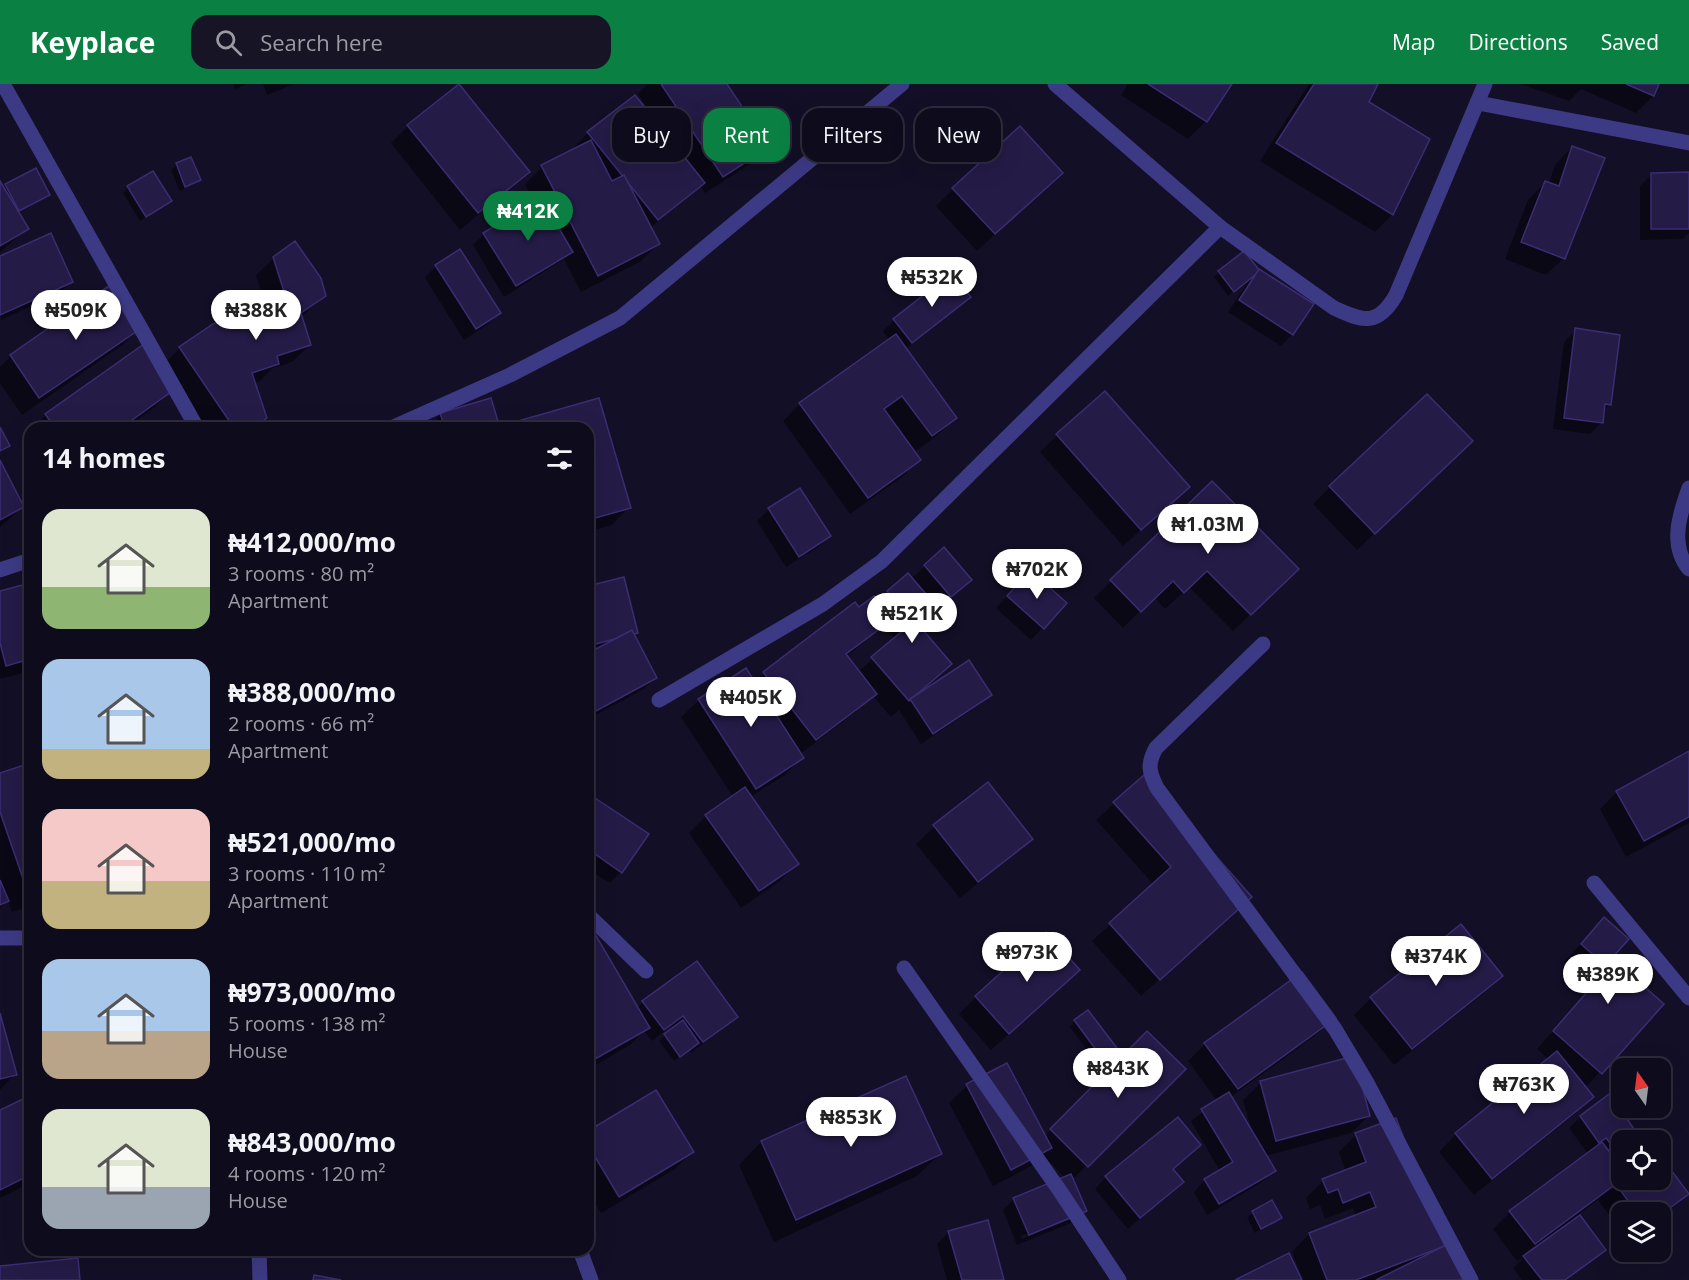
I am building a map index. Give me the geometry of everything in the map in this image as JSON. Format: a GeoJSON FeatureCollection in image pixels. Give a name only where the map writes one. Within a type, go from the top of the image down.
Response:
{"type":"FeatureCollection","features":[{"type":"Feature","properties":{"kind":"street"},"geometry":{"type":"LineString","coordinates":[[3,84],[194,422]]}},
{"type":"Feature","properties":{"kind":"street"},"geometry":{"type":"LineString","coordinates":[[405,422],[510,375],[620,318],[902,84]]}},
{"type":"Feature","properties":{"kind":"street"},"geometry":{"type":"LineString","coordinates":[[1055,84],[1220,227],[1334,308],[1355,318],[1374,319],[1387,311],[1396,295],[1485,84]]}},
{"type":"Feature","properties":{"kind":"street"},"geometry":{"type":"LineString","coordinates":[[1478,103],[1689,143]]}},
{"type":"Feature","properties":{"kind":"street"},"geometry":{"type":"LineString","coordinates":[[659,700],[823,604],[882,561],[1220,227]]}},
{"type":"Feature","properties":{"kind":"street"},"geometry":{"type":"LineString","coordinates":[[1689,488],[1677,529],[1680,549],[1689,569]]}},
{"type":"Feature","properties":{"kind":"street"},"geometry":{"type":"LineString","coordinates":[[0,570],[24,562]]}},
{"type":"Feature","properties":{"kind":"street"},"geometry":{"type":"LineString","coordinates":[[1263,644],[1156,748],[1149,761],[1150,774],[1157,788],[1335,1029],[1366,1081],[1471,1280]]}},
{"type":"Feature","properties":{"kind":"street"},"geometry":{"type":"LineString","coordinates":[[1594,883],[1689,998]]}},
{"type":"Feature","properties":{"kind":"street"},"geometry":{"type":"LineString","coordinates":[[594,921],[646,971]]}},
{"type":"Feature","properties":{"kind":"street"},"geometry":{"type":"LineString","coordinates":[[0,938],[24,938]]}},
{"type":"Feature","properties":{"kind":"street"},"geometry":{"type":"LineString","coordinates":[[904,968],[1060,1191],[1119,1280]]}},
{"type":"Feature","properties":{"kind":"street"},"geometry":{"type":"LineString","coordinates":[[259,1256],[260,1280]]}},
{"type":"Feature","properties":{"kind":"street"},"geometry":{"type":"LineString","coordinates":[[582,1256],[591,1280]]}},
{"type":"Feature","properties":{"kind":"building"},"geometry":{"type":"Polygon","coordinates":[[[459,84],[530,172],[478,213],[407,125],[459,84]]]}},
{"type":"Feature","properties":{"kind":"building"},"geometry":{"type":"Polygon","coordinates":[[[661,84],[727,84],[743,108],[703,108],[703,147],[691,129],[691,108],[677,108],[661,84]]]}},
{"type":"Feature","properties":{"kind":"building"},"geometry":{"type":"Polygon","coordinates":[[[1148,84],[1232,84],[1207,122],[1148,84]]]}},
{"type":"Feature","properties":{"kind":"building"},"geometry":{"type":"Polygon","coordinates":[[[1314,84],[1378,84],[1369,102],[1430,139],[1393,215],[1276,143],[1314,84]]]}},
{"type":"Feature","properties":{"kind":"building"},"geometry":{"type":"Polygon","coordinates":[[[1626,84],[1659,84],[1654,96],[1626,84]]]}},
{"type":"Feature","properties":{"kind":"building"},"geometry":{"type":"Polygon","coordinates":[[[635,95],[645,108],[618,108],[635,95]]]}},
{"type":"Feature","properties":{"kind":"building"},"geometry":{"type":"Polygon","coordinates":[[[612,113],[612,162],[688,162],[705,183],[658,220],[587,132],[612,113]]]}},
{"type":"Feature","properties":{"kind":"building"},"geometry":{"type":"Polygon","coordinates":[[[1020,126],[1063,173],[995,234],[952,188],[981,162],[1001,162],[1001,143],[1020,126]]]}},
{"type":"Feature","properties":{"kind":"building"},"geometry":{"type":"Polygon","coordinates":[[[591,140],[612,181],[624,175],[660,244],[598,276],[541,165],[591,140]]]}},
{"type":"Feature","properties":{"kind":"building"},"geometry":{"type":"Polygon","coordinates":[[[1572,146],[1605,158],[1565,259],[1521,242],[1545,181],[1559,186],[1572,146]]]}},
{"type":"Feature","properties":{"kind":"building"},"geometry":{"type":"Polygon","coordinates":[[[191,157],[201,180],[185,187],[176,163],[191,157]]]}},
{"type":"Feature","properties":{"kind":"building"},"geometry":{"type":"Polygon","coordinates":[[[713,162],[746,162],[723,177],[713,162]]]}},
{"type":"Feature","properties":{"kind":"building"},"geometry":{"type":"Polygon","coordinates":[[[36,168],[50,195],[19,211],[5,184],[36,168]]]}},
{"type":"Feature","properties":{"kind":"building"},"geometry":{"type":"Polygon","coordinates":[[[153,171],[172,201],[146,217],[127,186],[153,171]]]}},
{"type":"Feature","properties":{"kind":"building"},"geometry":{"type":"Polygon","coordinates":[[[1689,172],[1689,229],[1651,229],[1651,173],[1689,172]]]}},
{"type":"Feature","properties":{"kind":"building"},"geometry":{"type":"Polygon","coordinates":[[[0,181],[29,229],[0,246],[0,181]]]}},
{"type":"Feature","properties":{"kind":"building"},"geometry":{"type":"Polygon","coordinates":[[[541,198],[573,252],[516,286],[483,233],[541,198]]]}},
{"type":"Feature","properties":{"kind":"building"},"geometry":{"type":"Polygon","coordinates":[[[51,233],[73,282],[0,315],[0,256],[51,233]]]}},
{"type":"Feature","properties":{"kind":"building"},"geometry":{"type":"Polygon","coordinates":[[[295,241],[321,278],[326,296],[301,313],[311,345],[277,356],[279,364],[252,373],[267,418],[261,422],[230,422],[179,347],[213,324],[286,298],[273,257],[295,241]]]}},
{"type":"Feature","properties":{"kind":"building"},"geometry":{"type":"Polygon","coordinates":[[[460,249],[501,313],[476,329],[435,265],[460,249]]]}},
{"type":"Feature","properties":{"kind":"building"},"geometry":{"type":"Polygon","coordinates":[[[1244,251],[1260,271],[1234,292],[1218,271],[1244,251]]]}},
{"type":"Feature","properties":{"kind":"building"},"geometry":{"type":"Polygon","coordinates":[[[1259,269],[1314,304],[1293,335],[1239,300],[1259,269]]]}},
{"type":"Feature","properties":{"kind":"building"},"geometry":{"type":"Polygon","coordinates":[[[952,273],[971,297],[912,343],[893,319],[952,273]]]}},
{"type":"Feature","properties":{"kind":"building"},"geometry":{"type":"Polygon","coordinates":[[[113,283],[143,327],[39,398],[10,355],[113,283]]]}},
{"type":"Feature","properties":{"kind":"building"},"geometry":{"type":"Polygon","coordinates":[[[1575,328],[1620,335],[1611,405],[1605,404],[1603,423],[1564,418],[1575,328]]]}},
{"type":"Feature","properties":{"kind":"building"},"geometry":{"type":"Polygon","coordinates":[[[896,334],[957,418],[932,436],[902,396],[884,409],[921,460],[868,498],[799,403],[896,334]]]}},
{"type":"Feature","properties":{"kind":"building"},"geometry":{"type":"Polygon","coordinates":[[[144,344],[175,389],[129,422],[51,422],[45,414],[144,344]]]}},
{"type":"Feature","properties":{"kind":"building"},"geometry":{"type":"Polygon","coordinates":[[[1105,391],[1190,487],[1141,530],[1056,434],[1105,391]]]}},
{"type":"Feature","properties":{"kind":"building"},"geometry":{"type":"Polygon","coordinates":[[[1427,394],[1473,441],[1375,534],[1329,486],[1427,394]]]}},
{"type":"Feature","properties":{"kind":"building"},"geometry":{"type":"Polygon","coordinates":[[[491,398],[498,422],[443,422],[440,413],[491,398]]]}},
{"type":"Feature","properties":{"kind":"building"},"geometry":{"type":"Polygon","coordinates":[[[599,398],[631,508],[594,518],[594,422],[518,421],[599,398]]]}},
{"type":"Feature","properties":{"kind":"building"},"geometry":{"type":"Polygon","coordinates":[[[0,427],[10,446],[0,451],[0,427]]]}},
{"type":"Feature","properties":{"kind":"building"},"geometry":{"type":"Polygon","coordinates":[[[0,460],[24,507],[0,520],[0,460]]]}},
{"type":"Feature","properties":{"kind":"building"},"geometry":{"type":"Polygon","coordinates":[[[1212,481],[1299,569],[1251,615],[1207,571],[1184,593],[1173,581],[1141,612],[1110,580],[1212,481]]]}},
{"type":"Feature","properties":{"kind":"building"},"geometry":{"type":"Polygon","coordinates":[[[800,488],[831,536],[799,557],[768,508],[800,488]]]}},
{"type":"Feature","properties":{"kind":"building"},"geometry":{"type":"Polygon","coordinates":[[[944,547],[972,580],[951,597],[924,565],[944,547]]]}},
{"type":"Feature","properties":{"kind":"building"},"geometry":{"type":"Polygon","coordinates":[[[1030,570],[1067,603],[1044,629],[1007,596],[1030,570]]]}},
{"type":"Feature","properties":{"kind":"building"},"geometry":{"type":"Polygon","coordinates":[[[908,573],[937,607],[917,623],[952,664],[909,701],[871,657],[913,622],[887,591],[908,573]]]}},
{"type":"Feature","properties":{"kind":"building"},"geometry":{"type":"Polygon","coordinates":[[[624,577],[638,633],[594,644],[594,584],[624,577]]]}},
{"type":"Feature","properties":{"kind":"building"},"geometry":{"type":"Polygon","coordinates":[[[24,585],[24,661],[6,666],[0,643],[0,591],[24,585]]]}},
{"type":"Feature","properties":{"kind":"building"},"geometry":{"type":"Polygon","coordinates":[[[874,596],[893,619],[846,654],[877,694],[816,740],[763,672],[855,602],[859,607],[874,596]]]}},
{"type":"Feature","properties":{"kind":"building"},"geometry":{"type":"Polygon","coordinates":[[[632,630],[657,678],[596,711],[594,707],[594,650],[632,630]]]}},
{"type":"Feature","properties":{"kind":"building"},"geometry":{"type":"Polygon","coordinates":[[[969,660],[992,695],[933,734],[910,699],[969,660]]]}},
{"type":"Feature","properties":{"kind":"building"},"geometry":{"type":"Polygon","coordinates":[[[746,668],[804,758],[756,789],[698,699],[746,668]]]}},
{"type":"Feature","properties":{"kind":"building"},"geometry":{"type":"Polygon","coordinates":[[[1689,751],[1689,817],[1644,841],[1616,791],[1689,751]]]}},
{"type":"Feature","properties":{"kind":"building"},"geometry":{"type":"Polygon","coordinates":[[[24,765],[24,882],[0,812],[0,773],[24,765]]]}},
{"type":"Feature","properties":{"kind":"building"},"geometry":{"type":"Polygon","coordinates":[[[1144,775],[1252,897],[1160,980],[1109,923],[1171,867],[1113,802],[1144,775]]]}},
{"type":"Feature","properties":{"kind":"building"},"geometry":{"type":"Polygon","coordinates":[[[988,782],[1033,839],[978,882],[933,825],[988,782]]]}},
{"type":"Feature","properties":{"kind":"building"},"geometry":{"type":"Polygon","coordinates":[[[745,787],[799,864],[759,891],[705,815],[745,787]]]}},
{"type":"Feature","properties":{"kind":"building"},"geometry":{"type":"Polygon","coordinates":[[[594,799],[649,834],[622,873],[594,853],[594,799]]]}},
{"type":"Feature","properties":{"kind":"building"},"geometry":{"type":"Polygon","coordinates":[[[0,880],[9,901],[0,905],[0,880]]]}},
{"type":"Feature","properties":{"kind":"building"},"geometry":{"type":"Polygon","coordinates":[[[1604,917],[1629,939],[1612,958],[1664,1004],[1616,1058],[1611,1058],[1611,1064],[1602,1074],[1553,1031],[1608,968],[1581,944],[1604,917]]]}},
{"type":"Feature","properties":{"kind":"building"},"geometry":{"type":"Polygon","coordinates":[[[1461,924],[1503,976],[1412,1049],[1370,997],[1461,924]]]}},
{"type":"Feature","properties":{"kind":"building"},"geometry":{"type":"Polygon","coordinates":[[[594,932],[650,1028],[594,1060],[594,932]]]}},
{"type":"Feature","properties":{"kind":"building"},"geometry":{"type":"Polygon","coordinates":[[[1046,932],[1080,970],[1009,1034],[975,996],[1046,932]]]}},
{"type":"Feature","properties":{"kind":"building"},"geometry":{"type":"Polygon","coordinates":[[[697,961],[738,1017],[703,1042],[683,1016],[664,1030],[642,1001],[697,961]]]}},
{"type":"Feature","properties":{"kind":"building"},"geometry":{"type":"Polygon","coordinates":[[[1302,972],[1336,1018],[1238,1089],[1204,1043],[1302,972]]]}},
{"type":"Feature","properties":{"kind":"building"},"geometry":{"type":"Polygon","coordinates":[[[1088,1010],[1117,1048],[1102,1058],[1074,1020],[1088,1010]]]}},
{"type":"Feature","properties":{"kind":"building"},"geometry":{"type":"Polygon","coordinates":[[[0,1013],[17,1075],[0,1079],[0,1013]]]}},
{"type":"Feature","properties":{"kind":"building"},"geometry":{"type":"Polygon","coordinates":[[[683,1020],[699,1043],[680,1057],[664,1034],[683,1020]]]}},
{"type":"Feature","properties":{"kind":"building"},"geometry":{"type":"Polygon","coordinates":[[[1147,1031],[1186,1069],[1088,1167],[1050,1129],[1147,1031]]]}},
{"type":"Feature","properties":{"kind":"building"},"geometry":{"type":"Polygon","coordinates":[[[1557,1051],[1594,1097],[1492,1179],[1455,1133],[1557,1051]]]}},
{"type":"Feature","properties":{"kind":"building"},"geometry":{"type":"Polygon","coordinates":[[[1354,1056],[1370,1116],[1276,1141],[1260,1081],[1354,1056]]]}},
{"type":"Feature","properties":{"kind":"building"},"geometry":{"type":"Polygon","coordinates":[[[1007,1063],[1052,1148],[1011,1170],[966,1084],[1007,1063]]]}},
{"type":"Feature","properties":{"kind":"building"},"geometry":{"type":"Polygon","coordinates":[[[906,1076],[942,1154],[796,1220],[761,1141],[906,1076]]]}},
{"type":"Feature","properties":{"kind":"building"},"geometry":{"type":"Polygon","coordinates":[[[656,1090],[694,1152],[619,1197],[594,1155],[594,1127],[656,1090]]]}},
{"type":"Feature","properties":{"kind":"building"},"geometry":{"type":"Polygon","coordinates":[[[1229,1092],[1276,1171],[1219,1204],[1204,1179],[1233,1162],[1201,1109],[1229,1092]]]}},
{"type":"Feature","properties":{"kind":"building"},"geometry":{"type":"Polygon","coordinates":[[[1609,1094],[1611,1118],[1626,1118],[1635,1130],[1611,1130],[1611,1145],[1606,1138],[1599,1143],[1580,1116],[1609,1094]]]}},
{"type":"Feature","properties":{"kind":"building"},"geometry":{"type":"Polygon","coordinates":[[[24,1098],[24,1178],[0,1190],[0,1110],[24,1098]]]}},
{"type":"Feature","properties":{"kind":"building"},"geometry":{"type":"Polygon","coordinates":[[[1178,1117],[1201,1145],[1173,1169],[1184,1182],[1140,1218],[1105,1176],[1178,1117]]]}},
{"type":"Feature","properties":{"kind":"building"},"geometry":{"type":"Polygon","coordinates":[[[1396,1118],[1445,1246],[1356,1280],[1327,1280],[1309,1233],[1376,1207],[1370,1192],[1343,1203],[1338,1189],[1328,1193],[1322,1179],[1366,1162],[1355,1133],[1396,1118]]]}},
{"type":"Feature","properties":{"kind":"building"},"geometry":{"type":"Polygon","coordinates":[[[1602,1142],[1611,1154],[1611,1188],[1535,1244],[1509,1211],[1602,1142]]]}},
{"type":"Feature","properties":{"kind":"building"},"geometry":{"type":"Polygon","coordinates":[[[1671,1170],[1689,1194],[1671,1207],[1671,1202],[1629,1202],[1620,1190],[1671,1190],[1671,1170]]]}},
{"type":"Feature","properties":{"kind":"building"},"geometry":{"type":"Polygon","coordinates":[[[1071,1174],[1087,1211],[1029,1235],[1013,1198],[1071,1174]]]}},
{"type":"Feature","properties":{"kind":"building"},"geometry":{"type":"Polygon","coordinates":[[[1272,1200],[1282,1218],[1261,1229],[1252,1211],[1272,1200]]]}},
{"type":"Feature","properties":{"kind":"building"},"geometry":{"type":"Polygon","coordinates":[[[1580,1215],[1606,1250],[1565,1280],[1542,1280],[1523,1256],[1580,1215]]]}},
{"type":"Feature","properties":{"kind":"building"},"geometry":{"type":"Polygon","coordinates":[[[988,1220],[1004,1280],[962,1280],[948,1231],[988,1220]]]}},
{"type":"Feature","properties":{"kind":"building"},"geometry":{"type":"Polygon","coordinates":[[[1456,1240],[1476,1280],[1376,1280],[1456,1240]]]}},
{"type":"Feature","properties":{"kind":"building"},"geometry":{"type":"Polygon","coordinates":[[[1289,1253],[1302,1280],[1235,1280],[1289,1253]]]}},
{"type":"Feature","properties":{"kind":"building"},"geometry":{"type":"Polygon","coordinates":[[[78,1258],[80,1280],[0,1280],[0,1266],[78,1258]]]}},
{"type":"Feature","properties":{"kind":"building"},"geometry":{"type":"Polygon","coordinates":[[[314,1275],[341,1280],[313,1280],[314,1275]]]}}]}
